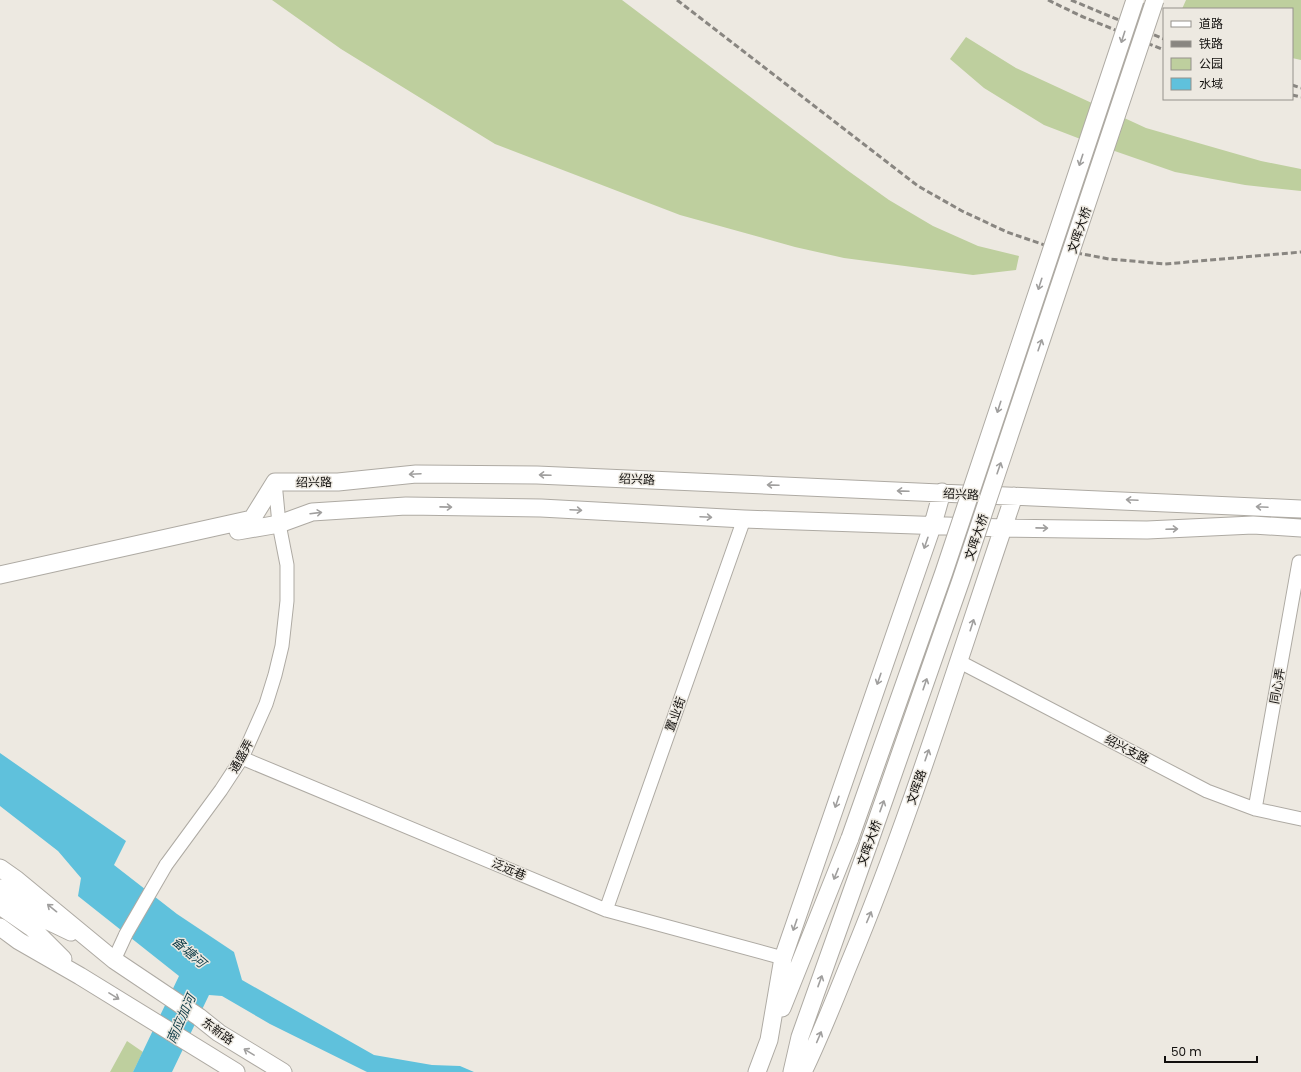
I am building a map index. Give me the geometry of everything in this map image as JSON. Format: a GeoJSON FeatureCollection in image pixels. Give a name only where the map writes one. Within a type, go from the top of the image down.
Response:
{"type":"FeatureCollection","features":[{"type":"Feature","properties":{"kind":"main road","name":"文晖大桥"},"geometry":{"type":"LineString","coordinates":[[769,1040],[850,838],[949,557],[1135,0]]}},
{"type":"Feature","properties":{"kind":"main road","name":"文晖大桥"},"geometry":{"type":"LineString","coordinates":[[792,1072],[800,1037],[961,580],[1155,0]]}},
{"type":"Feature","properties":{"kind":"main road","name":"绍兴路"},"geometry":{"type":"LineString","coordinates":[[275,482],[338,482],[416,474],[537,475],[1301,509]]}},
{"type":"Feature","properties":{"kind":"main road"},"geometry":{"type":"LineString","coordinates":[[0,575],[252,519],[275,482]]}},
{"type":"Feature","properties":{"kind":"main road"},"geometry":{"type":"LineString","coordinates":[[757,1072],[769,1040],[783,958],[933,524],[942,492]]}},
{"type":"Feature","properties":{"kind":"main road","name":"文晖路"},"geometry":{"type":"LineString","coordinates":[[803,1072],[882,887],[960,662],[1014,496]]}},
{"type":"Feature","properties":{"kind":"main road"},"geometry":{"type":"LineString","coordinates":[[0,586],[243,530],[279,524],[312,512],[406,506],[541,508],[744,518],[933,524],[1004,528],[1147,530],[1253,525],[1301,528]]}},
{"type":"Feature","properties":{"kind":"main road","name":"东新路"},"geometry":{"type":"LineString","coordinates":[[0,868],[18,880],[114,960],[166,997],[199,1017],[219,1033],[283,1072]]}},
{"type":"Feature","properties":{"kind":"main road","name":"东新路"},"geometry":{"type":"LineString","coordinates":[[0,888],[46,920],[96,944]]}},
{"type":"Feature","properties":{"kind":"main road","name":"东新路"},"geometry":{"type":"LineString","coordinates":[[0,906],[32,928],[80,976]]}},
{"type":"Feature","properties":{"kind":"main road","name":"东新路"},"geometry":{"type":"LineString","coordinates":[[0,927],[19,941],[80,976],[236,1072]]}},
{"type":"Feature","properties":{"kind":"street","name":"通盛弄"},"geometry":{"type":"LineString","coordinates":[[114,960],[126,934],[166,865],[242,758],[266,704],[282,646],[287,601],[287,565],[279,524],[275,482]]}},
{"type":"Feature","properties":{"kind":"street","name":"置业街"},"geometry":{"type":"LineString","coordinates":[[606,910],[744,518]]}},
{"type":"Feature","properties":{"kind":"street","name":"同心弄"},"geometry":{"type":"LineString","coordinates":[[1255,809],[1299,562]]}},
{"type":"Feature","properties":{"kind":"street","name":"绍兴支路"},"geometry":{"type":"LineString","coordinates":[[960,662],[1207,791],[1255,809],[1301,819]]}},
{"type":"Feature","properties":{"kind":"street","name":"泛远巷"},"geometry":{"type":"LineString","coordinates":[[242,758],[606,910],[783,958]]}},
{"type":"Feature","properties":{"kind":"green space"},"geometry":{"type":"Polygon","coordinates":[[[272,0],[622,0],[889,200],[933,226],[978,246],[1019,256],[1016,270],[973,275],[844,258],[795,247],[680,215],[495,144],[341,49],[272,0]]]}},
{"type":"Feature","properties":{"kind":"green space"},"geometry":{"type":"Polygon","coordinates":[[[1186,0],[1301,0],[1301,60],[1293,58],[1293,8],[1182,8],[1186,0]]]}},
{"type":"Feature","properties":{"kind":"green space"},"geometry":{"type":"Polygon","coordinates":[[[966,37],[1016,68],[1146,128],[1261,161],[1301,169],[1301,191],[1245,185],[1175,172],[1044,125],[984,88],[950,59],[966,37]]]}},
{"type":"Feature","properties":{"kind":"green space"},"geometry":{"type":"Polygon","coordinates":[[[127,1041],[143,1052],[133,1072],[110,1072],[127,1041]]]}},
{"type":"Feature","properties":{"kind":"water"},"geometry":{"type":"Polygon","coordinates":[[[0,753],[126,841],[114,865],[177,914],[234,952],[242,980],[374,1055],[432,1065],[460,1066],[474,1072],[367,1072],[270,1024],[222,996],[209,995],[172,1072],[133,1072],[179,976],[78,896],[81,878],[58,851],[0,806],[0,753]]]}},
{"type":"Feature","properties":{"kind":"railway"},"geometry":{"type":"LineString","coordinates":[[677,0],[918,186],[962,211],[1007,232],[1056,249],[1109,259],[1165,264],[1301,252]]}},
{"type":"Feature","properties":{"kind":"railway"},"geometry":{"type":"LineString","coordinates":[[1048,0],[1081,16],[1163,50]]}},
{"type":"Feature","properties":{"kind":"railway"},"geometry":{"type":"LineString","coordinates":[[1071,0],[1163,39]]}},
{"type":"Feature","properties":{"kind":"railway"},"geometry":{"type":"LineString","coordinates":[[1293,85],[1301,88]]}},
{"type":"Feature","properties":{"kind":"railway"},"geometry":{"type":"LineString","coordinates":[[1293,95],[1301,97]]}},
{"type":"Feature","properties":{"kind":"water label","name":"备塘河"},"geometry":{"type":"Point","coordinates":[189,952]}},
{"type":"Feature","properties":{"kind":"water label","name":"南应加河"},"geometry":{"type":"Point","coordinates":[181,1019]}}]}
